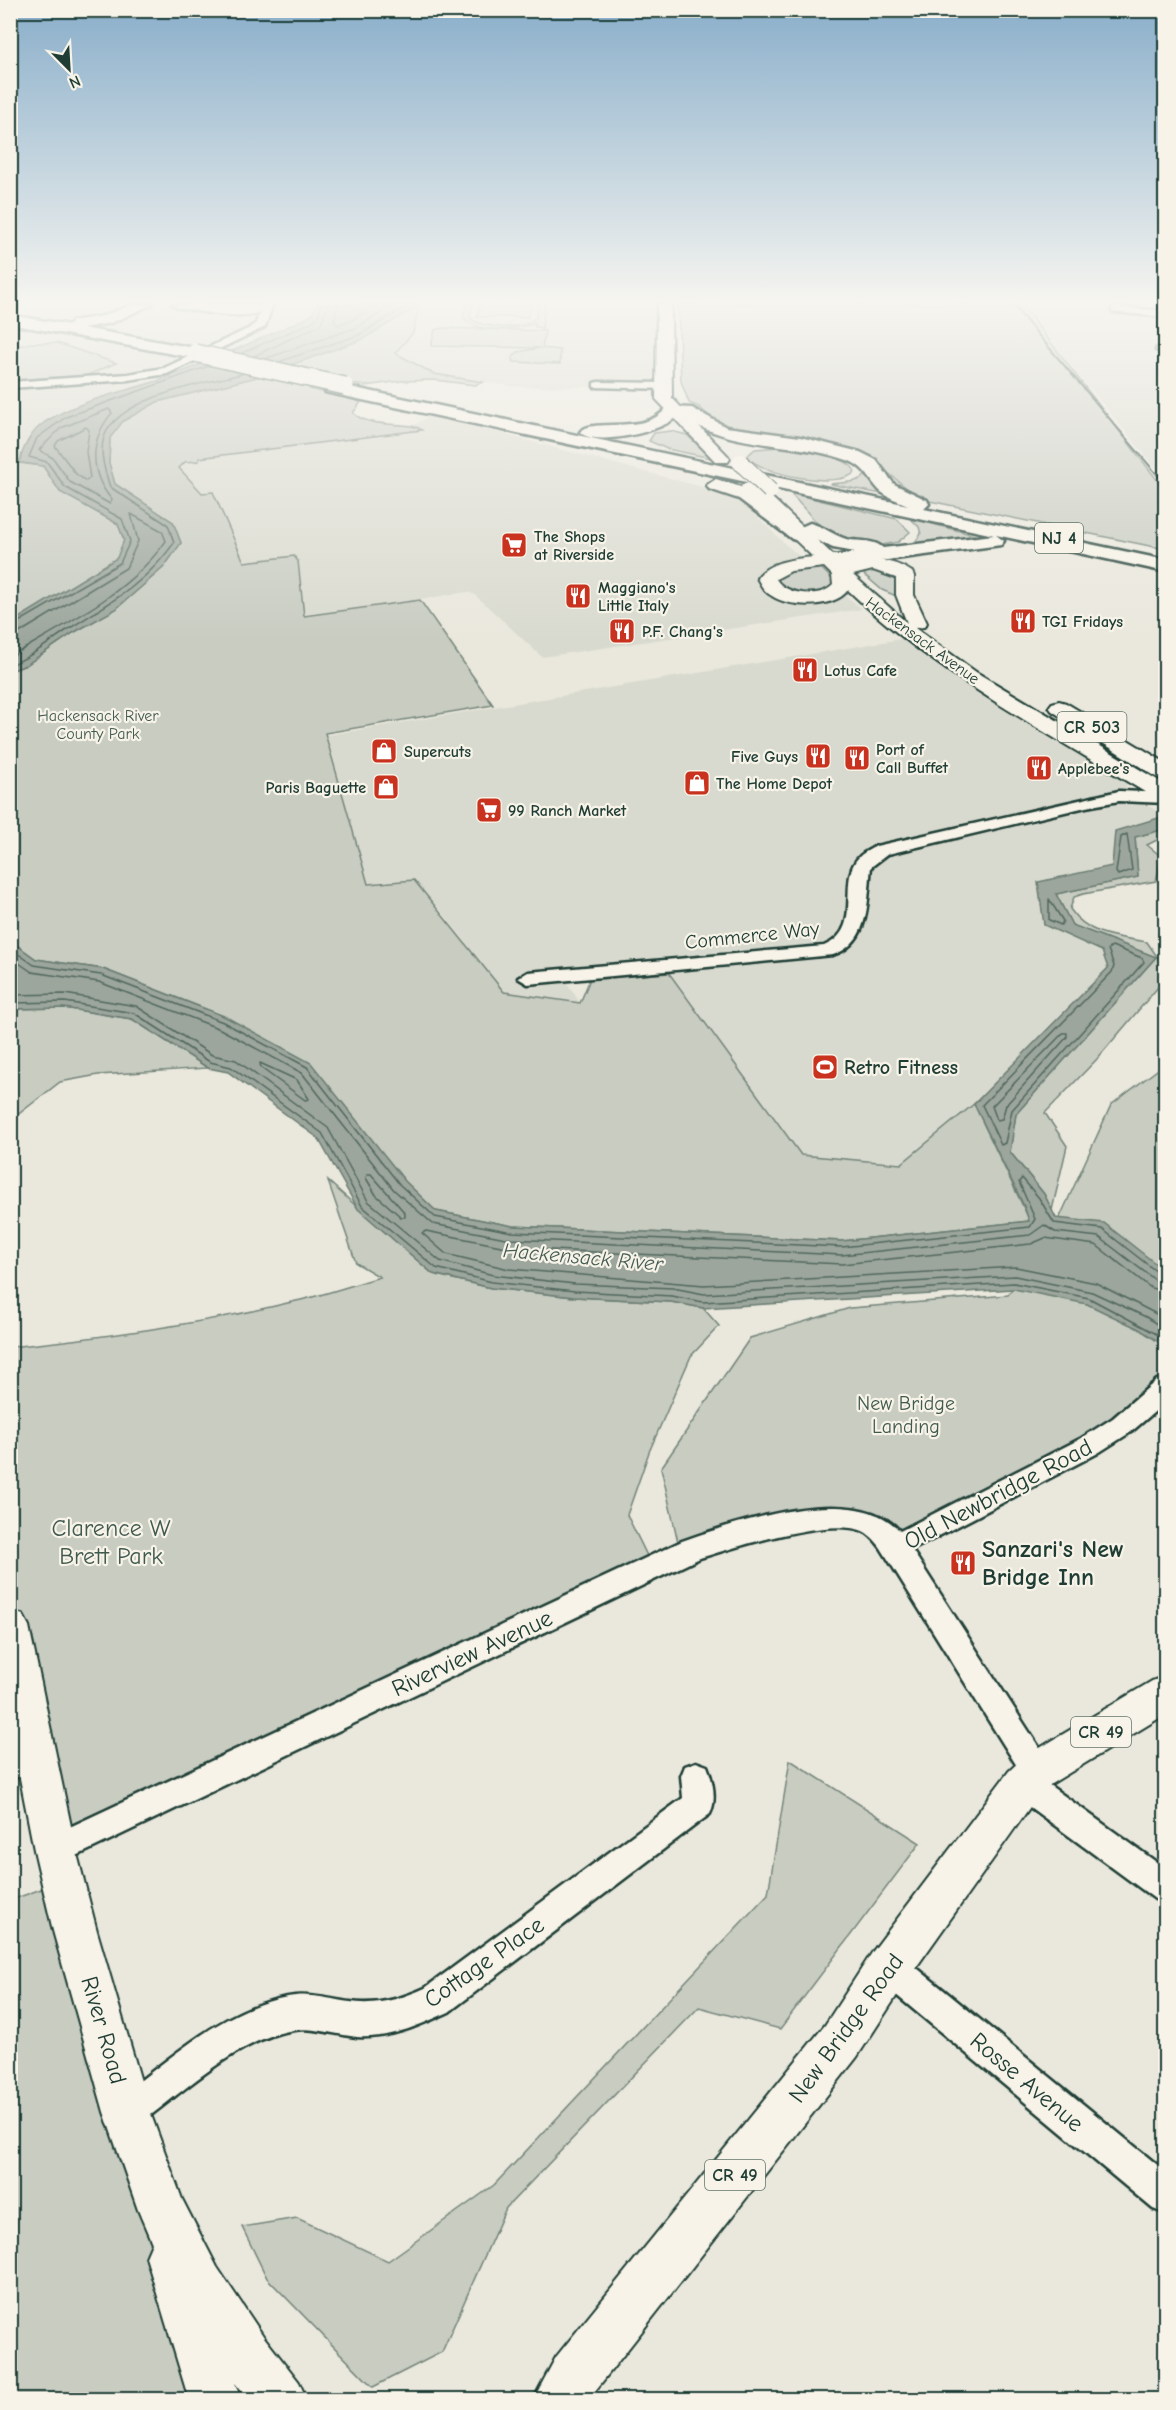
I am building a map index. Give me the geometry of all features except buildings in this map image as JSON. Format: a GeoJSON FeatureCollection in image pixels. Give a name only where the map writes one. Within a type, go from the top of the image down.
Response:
{"type":"FeatureCollection","features":[{"type":"Feature","properties":{"kind":"highway","name":"NJ 4"},"geometry":{"type":"LineString","coordinates":[[459,416],[850,485],[1135,560],[1166,566]]}},
{"type":"Feature","properties":{"kind":"highway","name":"NJ 4"},"geometry":{"type":"LineString","coordinates":[[488,416],[691,459],[772,484],[953,515],[1166,559]]}},
{"type":"Feature","properties":{"kind":"highway"},"geometry":{"type":"LineString","coordinates":[[521,423],[584,432],[614,432],[661,422],[672,416]]}},
{"type":"Feature","properties":{"kind":"highway"},"geometry":{"type":"LineString","coordinates":[[691,416],[722,432],[800,442],[854,456],[870,465],[883,485],[892,491],[953,515]]}},
{"type":"Feature","properties":{"kind":"highway"},"geometry":{"type":"LineString","coordinates":[[486,423],[740,492],[805,532],[840,544],[863,549],[896,546],[909,541],[914,535],[910,525],[850,485],[828,482],[772,484]]}},
{"type":"Feature","properties":{"kind":"highway"},"geometry":{"type":"LineString","coordinates":[[691,459],[651,445],[644,441],[643,436],[659,429],[681,430],[726,458],[745,452],[752,447],[792,446],[832,454],[855,463],[861,471],[850,485]]}},
{"type":"Feature","properties":{"kind":"highway"},"geometry":{"type":"LineString","coordinates":[[840,566],[941,545],[1012,542],[1135,560]]}},
{"type":"Feature","properties":{"kind":"highway"},"geometry":{"type":"LineString","coordinates":[[905,576],[914,557],[941,545]]}},
{"type":"Feature","properties":{"kind":"main road","name":"Hackensack Avenue"},"geometry":{"type":"LineString","coordinates":[[685,416],[726,458],[749,486],[805,532],[840,566],[874,606],[1025,686],[1166,773]]}},
{"type":"Feature","properties":{"kind":"main road","name":"Hackensack Avenue"},"geometry":{"type":"LineString","coordinates":[[685,416],[726,458],[772,484],[805,532]]}},
{"type":"Feature","properties":{"kind":"main road"},"geometry":{"type":"LineString","coordinates":[[840,566],[885,566],[905,576],[905,595],[911,627],[994,680],[1025,686],[1032,705],[1027,711]]}},
{"type":"Feature","properties":{"kind":"main road","name":"Hackensack Avenue"},"geometry":{"type":"LineString","coordinates":[[911,627],[969,676],[1166,797]]}},
{"type":"Feature","properties":{"kind":"main road"},"geometry":{"type":"LineString","coordinates":[[1027,711],[1049,714],[1135,766],[1166,780]]}},
{"type":"Feature","properties":{"kind":"main road","name":"River Road"},"geometry":{"type":"LineString","coordinates":[[10,1626],[24,1763],[55,1850],[75,1931],[127,2112],[162,2210],[199,2285],[246,2355],[281,2400]]}},
{"type":"Feature","properties":{"kind":"main road","name":"New Bridge Road"},"geometry":{"type":"LineString","coordinates":[[559,2392],[841,2041],[889,1968],[1030,1777],[1166,1693]]}},
{"type":"Feature","properties":{"kind":"main road"},"geometry":{"type":"LineString","coordinates":[[162,2210],[172,2267],[215,2400]]}},
{"type":"Feature","properties":{"kind":"street","name":"Commerce Way"},"geometry":{"type":"LineString","coordinates":[[1086,802],[1123,786],[1123,775],[1113,765]]}},
{"type":"Feature","properties":{"kind":"street","name":"Commerce Way"},"geometry":{"type":"LineString","coordinates":[[528,978],[825,951],[844,943],[855,929],[862,867],[873,854],[893,846],[1086,802],[1119,796],[1166,797]]}},
{"type":"Feature","properties":{"kind":"street","name":"Old Newbridge Road"},"geometry":{"type":"LineString","coordinates":[[1030,1777],[896,1546],[1089,1446],[1122,1425],[1166,1387]]}},
{"type":"Feature","properties":{"kind":"street","name":"Riverview Avenue"},"geometry":{"type":"LineString","coordinates":[[55,1850],[692,1549],[731,1536],[842,1518],[861,1519],[882,1529],[896,1546]]}},
{"type":"Feature","properties":{"kind":"street","name":"Cottage Place"},"geometry":{"type":"LineString","coordinates":[[127,2112],[245,2028],[270,2018],[295,2013],[322,2013],[359,2020],[388,2018],[412,2012],[437,2000],[699,1804],[696,1776]]}},
{"type":"Feature","properties":{"kind":"street"},"geometry":{"type":"LineString","coordinates":[[1030,1777],[1166,1888]]}},
{"type":"Feature","properties":{"kind":"street","name":"Rosse Avenue"},"geometry":{"type":"LineString","coordinates":[[889,1968],[1166,2196]]}},
{"type":"Feature","properties":{"kind":"shaded area"},"geometry":{"type":"Polygon","coordinates":[[[11,416],[65,416],[25,444],[20,460],[11,462],[11,416]]]}},
{"type":"Feature","properties":{"kind":"shaded area"},"geometry":{"type":"Polygon","coordinates":[[[429,416],[437,416],[736,496],[785,544],[862,609],[542,657],[474,594],[467,592],[304,617],[181,543],[173,522],[115,484],[201,449],[414,425],[429,416]]]}},
{"type":"Feature","properties":{"kind":"shaded area"},"geometry":{"type":"Polygon","coordinates":[[[1113,416],[1165,416],[1165,479],[1113,416]]]}},
{"type":"Feature","properties":{"kind":"shaded area"},"geometry":{"type":"Polygon","coordinates":[[[901,639],[1128,781],[1125,791],[1165,816],[1115,831],[1112,866],[1038,882],[1044,925],[1102,951],[1108,968],[974,1104],[901,1164],[801,1155],[664,966],[562,975],[580,1003],[504,992],[437,906],[387,881],[368,885],[327,735],[901,639]]]}},
{"type":"Feature","properties":{"kind":"green space","name":"Hackensack River County Park"},"geometry":{"type":"Polygon","coordinates":[[[131,416],[359,416],[379,423],[416,427],[422,430],[199,458],[199,461],[185,462],[179,468],[202,493],[213,492],[244,562],[294,556],[298,561],[304,616],[420,600],[493,705],[325,733],[368,884],[414,880],[504,992],[580,1003],[590,979],[669,973],[801,1155],[901,1164],[974,1104],[1030,1221],[842,1241],[512,1226],[436,1211],[226,1017],[103,969],[36,959],[11,941],[11,671],[26,665],[73,633],[116,609],[164,567],[181,543],[173,522],[115,484],[109,463],[110,437],[123,421],[131,416]]]}},
{"type":"Feature","properties":{"kind":"green space"},"geometry":{"type":"Polygon","coordinates":[[[710,416],[1108,416],[1165,490],[1165,549],[920,499],[875,462],[726,431],[710,416]]]}},
{"type":"Feature","properties":{"kind":"green space"},"geometry":{"type":"Polygon","coordinates":[[[671,431],[687,435],[711,458],[667,449],[649,441],[654,433],[671,431]]]}},
{"type":"Feature","properties":{"kind":"green space"},"geometry":{"type":"Polygon","coordinates":[[[779,447],[833,457],[844,461],[855,472],[847,477],[833,480],[800,478],[766,469],[754,463],[747,456],[755,449],[779,447]]]}},
{"type":"Feature","properties":{"kind":"green space"},"geometry":{"type":"Polygon","coordinates":[[[10,462],[43,466],[60,492],[118,524],[124,540],[117,558],[11,623],[10,462]]]}},
{"type":"Feature","properties":{"kind":"green space"},"geometry":{"type":"Polygon","coordinates":[[[869,472],[892,496],[830,484],[856,481],[869,472]]]}},
{"type":"Feature","properties":{"kind":"green space"},"geometry":{"type":"Polygon","coordinates":[[[790,493],[897,519],[910,532],[898,542],[872,547],[828,535],[790,493]]]}},
{"type":"Feature","properties":{"kind":"green space"},"geometry":{"type":"Polygon","coordinates":[[[910,518],[978,536],[1012,539],[984,539],[900,548],[915,542],[921,534],[919,527],[910,518]]]}},
{"type":"Feature","properties":{"kind":"green space"},"geometry":{"type":"Polygon","coordinates":[[[821,568],[836,583],[828,591],[801,592],[789,589],[777,582],[777,577],[790,570],[821,568]]]}},
{"type":"Feature","properties":{"kind":"green space"},"geometry":{"type":"Polygon","coordinates":[[[869,568],[897,576],[896,596],[882,590],[860,571],[869,568]]]}},
{"type":"Feature","properties":{"kind":"green space"},"geometry":{"type":"Polygon","coordinates":[[[1165,829],[1165,836],[1147,845],[1162,857],[1156,881],[1083,894],[1074,897],[1070,909],[1085,925],[1094,930],[1147,942],[1165,968],[1165,979],[1097,1059],[1045,1113],[1067,1146],[1052,1210],[1044,1194],[1010,1152],[1016,1114],[1156,957],[1072,925],[1056,894],[1138,877],[1135,837],[1165,829]]]}},
{"type":"Feature","properties":{"kind":"green space"},"geometry":{"type":"Polygon","coordinates":[[[64,1008],[132,1019],[208,1068],[98,1075],[60,1082],[11,1120],[11,1009],[64,1008]]]}},
{"type":"Feature","properties":{"kind":"green space","name":"New Bridge Landing"},"geometry":{"type":"Polygon","coordinates":[[[1165,1064],[1165,1409],[1155,1399],[895,1546],[861,1519],[681,1555],[661,1468],[750,1338],[850,1308],[1008,1295],[1055,1228],[1111,1105],[1165,1064]]]}},
{"type":"Feature","properties":{"kind":"green space","name":"Clarence W Brett Park"},"geometry":{"type":"Polygon","coordinates":[[[328,1181],[433,1274],[491,1288],[574,1297],[671,1302],[703,1308],[719,1326],[691,1356],[649,1452],[627,1515],[653,1568],[55,1850],[11,1626],[10,1347],[190,1323],[306,1299],[380,1277],[356,1263],[328,1181]]]}},
{"type":"Feature","properties":{"kind":"green space"},"geometry":{"type":"Polygon","coordinates":[[[790,1760],[920,1843],[780,2029],[699,2007],[506,2208],[442,2352],[373,2387],[267,2278],[242,2227],[297,2218],[388,2261],[494,2185],[768,1894],[790,1760]]]}},
{"type":"Feature","properties":{"kind":"green space"},"geometry":{"type":"Polygon","coordinates":[[[63,1881],[215,2399],[11,2400],[11,1900],[63,1881]]]}},
{"type":"Feature","properties":{"kind":"water"},"geometry":{"type":"Polygon","coordinates":[[[54,416],[131,416],[123,421],[110,438],[109,463],[115,484],[173,522],[181,543],[164,567],[116,609],[73,633],[26,665],[11,671],[11,623],[117,558],[124,540],[118,524],[60,492],[43,466],[16,462],[20,460],[32,434],[54,416]]]}},
{"type":"Feature","properties":{"kind":"water","name":"Hackensack River"},"geometry":{"type":"Polygon","coordinates":[[[1165,816],[1165,829],[1135,837],[1138,877],[1056,894],[1072,925],[1156,957],[1016,1114],[1010,1152],[1044,1194],[1056,1218],[1104,1223],[1165,1271],[1165,1346],[1139,1329],[1087,1304],[1014,1289],[703,1308],[671,1302],[574,1297],[491,1288],[433,1274],[358,1209],[318,1138],[228,1072],[208,1068],[132,1019],[64,1008],[11,1009],[11,941],[36,959],[103,969],[226,1017],[311,1063],[405,1181],[436,1211],[513,1226],[842,1241],[1029,1221],[1024,1206],[974,1104],[1108,968],[1102,951],[1044,925],[1038,882],[1112,866],[1115,831],[1165,816]]]}},
{"type":"Feature","properties":{"kind":"railway"},"geometry":{"type":"LineString","coordinates":[[1108,416],[1166,485]]}},
{"type":"Feature","properties":{"kind":"place","name":"The Shops at Riverside"},"geometry":{"type":"Point","coordinates":[514,545]}},
{"type":"Feature","properties":{"kind":"place","name":"Maggiano's Little Italy"},"geometry":{"type":"Point","coordinates":[578,596]}},
{"type":"Feature","properties":{"kind":"place","name":"TGI Fridays"},"geometry":{"type":"Point","coordinates":[1023,621]}},
{"type":"Feature","properties":{"kind":"place","name":"P.F. Chang's"},"geometry":{"type":"Point","coordinates":[622,631]}},
{"type":"Feature","properties":{"kind":"place","name":"Lotus Cafe"},"geometry":{"type":"Point","coordinates":[805,670]}},
{"type":"Feature","properties":{"kind":"place","name":"Supercuts"},"geometry":{"type":"Point","coordinates":[384,751]}},
{"type":"Feature","properties":{"kind":"place","name":"Five Guys"},"geometry":{"type":"Point","coordinates":[818,756]}},
{"type":"Feature","properties":{"kind":"place","name":"Port of Call Buffet"},"geometry":{"type":"Point","coordinates":[857,758]}},
{"type":"Feature","properties":{"kind":"place","name":"Applebee's"},"geometry":{"type":"Point","coordinates":[1039,768]}},
{"type":"Feature","properties":{"kind":"place","name":"The Home Depot"},"geometry":{"type":"Point","coordinates":[697,783]}},
{"type":"Feature","properties":{"kind":"place","name":"Paris Baguette"},"geometry":{"type":"Point","coordinates":[386,787]}},
{"type":"Feature","properties":{"kind":"place","name":"99 Ranch Market"},"geometry":{"type":"Point","coordinates":[489,810]}},
{"type":"Feature","properties":{"kind":"place","name":"Retro Fitness"},"geometry":{"type":"Point","coordinates":[825,1067]}},
{"type":"Feature","properties":{"kind":"place","name":"Sanzari's New Bridge Inn"},"geometry":{"type":"Point","coordinates":[963,1563]}}]}
